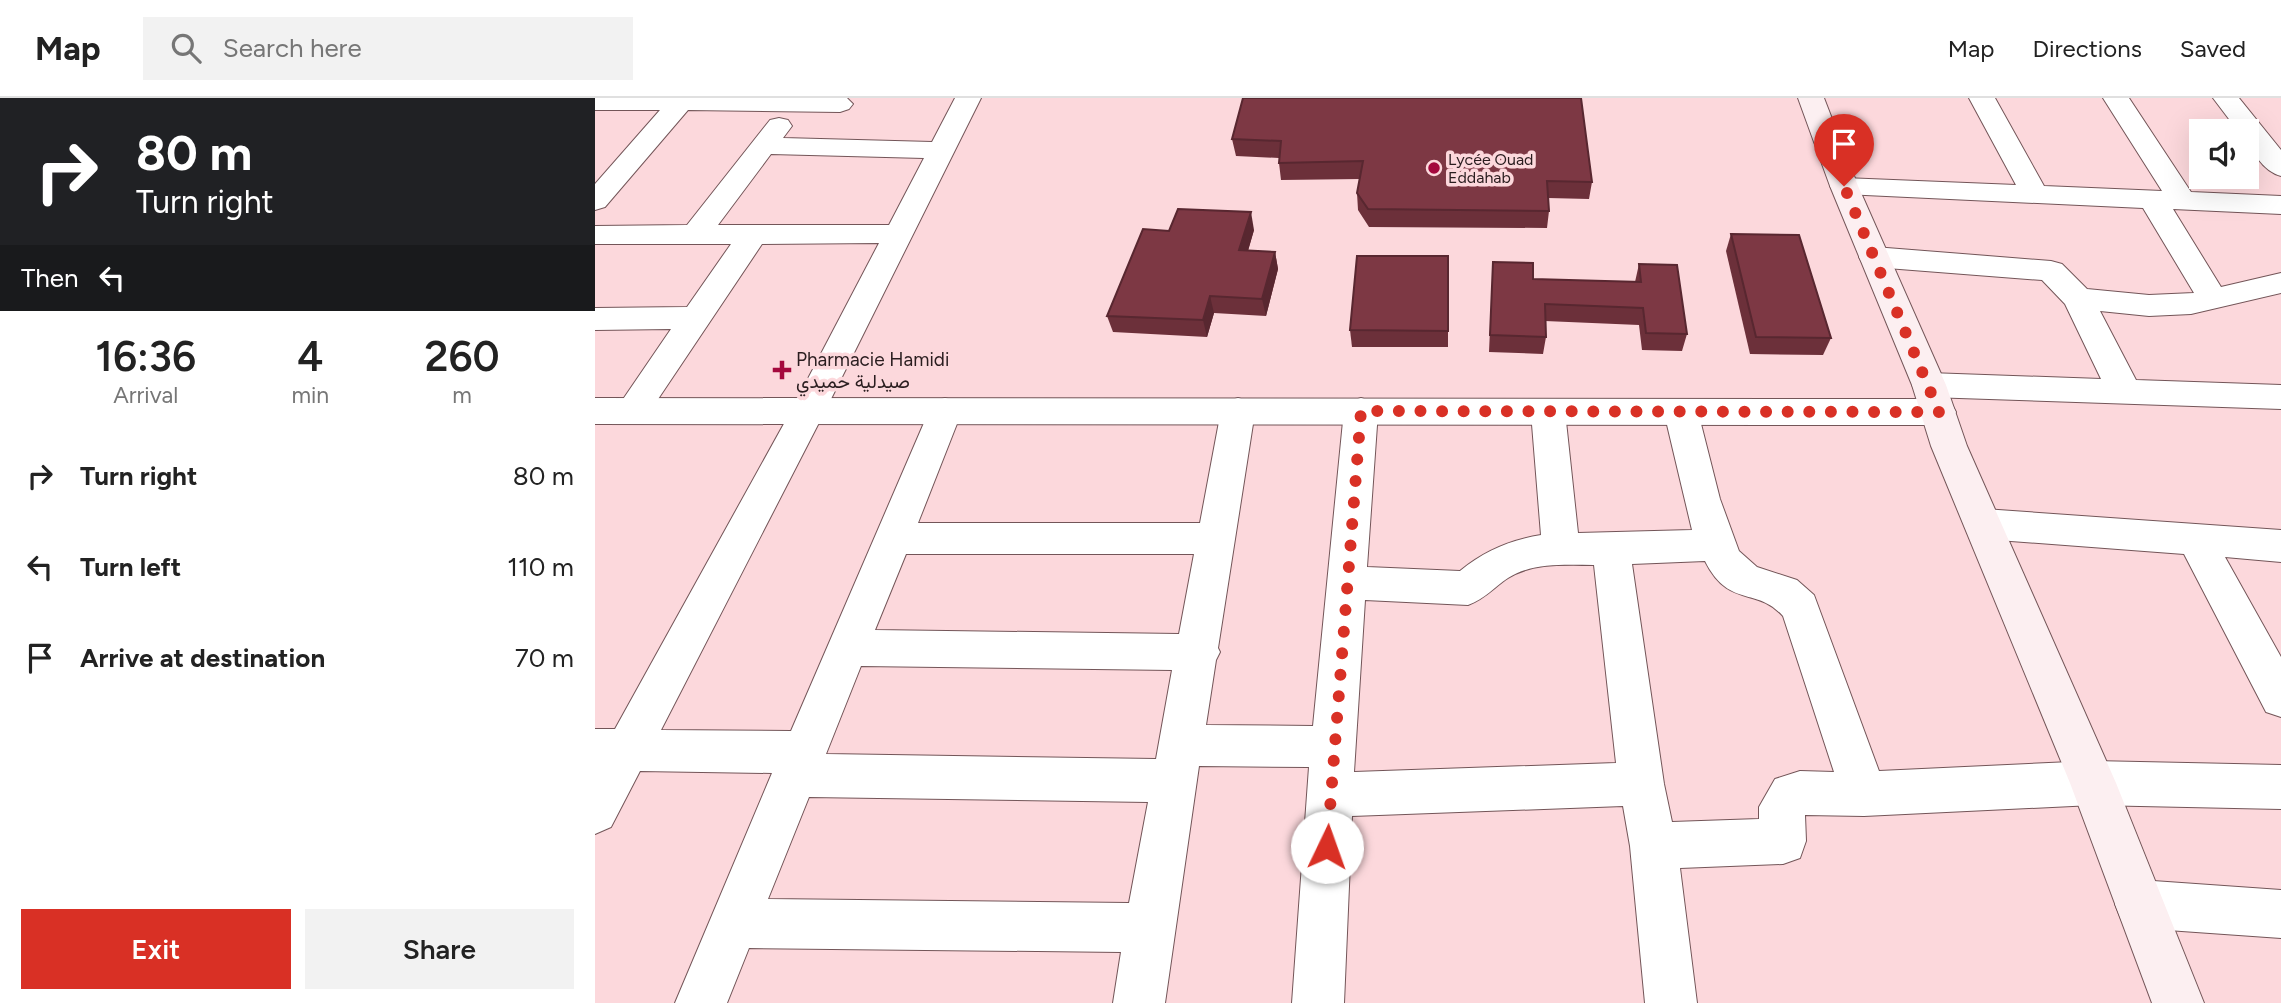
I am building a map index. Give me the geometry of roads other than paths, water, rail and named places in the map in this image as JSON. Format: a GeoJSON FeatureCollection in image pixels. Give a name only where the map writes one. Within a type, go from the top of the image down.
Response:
{"type":"FeatureCollection","features":[{"type":"Feature","properties":{"kind":"main road"},"geometry":{"type":"LineString","coordinates":[[1811,98],[1844,186],[1934,399],[1949,446],[2093,783],[2178,1003]]}},
{"type":"Feature","properties":{"kind":"street"},"geometry":{"type":"LineString","coordinates":[[595,811],[610,751],[808,411],[968,98]]}},
{"type":"Feature","properties":{"kind":"street"},"geometry":{"type":"LineString","coordinates":[[1982,98],[2033,193]]}},
{"type":"Feature","properties":{"kind":"street"},"geometry":{"type":"LineString","coordinates":[[2116,98],[2213,299]]}},
{"type":"Feature","properties":{"kind":"street"},"geometry":{"type":"LineString","coordinates":[[2226,98],[2281,169]]}},
{"type":"Feature","properties":{"kind":"street"},"geometry":{"type":"LineString","coordinates":[[595,102],[683,101],[795,105],[842,101]]}},
{"type":"Feature","properties":{"kind":"street"},"geometry":{"type":"LineString","coordinates":[[595,201],[683,101]]}},
{"type":"Feature","properties":{"kind":"street"},"geometry":{"type":"LineString","coordinates":[[807,147],[842,101]]}},
{"type":"Feature","properties":{"kind":"street"},"geometry":{"type":"LineString","coordinates":[[698,233],[795,105]]}},
{"type":"Feature","properties":{"kind":"street"},"geometry":{"type":"LineString","coordinates":[[763,146],[942,150]]}},
{"type":"Feature","properties":{"kind":"street"},"geometry":{"type":"LineString","coordinates":[[1844,186],[2281,205]]}},
{"type":"Feature","properties":{"kind":"street"},"geometry":{"type":"LineString","coordinates":[[632,411],[754,233]]}},
{"type":"Feature","properties":{"kind":"street"},"geometry":{"type":"LineString","coordinates":[[595,234],[898,234]]}},
{"type":"Feature","properties":{"kind":"street"},"geometry":{"type":"LineString","coordinates":[[1874,257],[2049,270],[2059,276],[2078,299],[2125,392]]}},
{"type":"Feature","properties":{"kind":"street"},"geometry":{"type":"LineString","coordinates":[[2078,299],[2179,305],[2213,299],[2254,286],[2281,283]]}},
{"type":"Feature","properties":{"kind":"street"},"geometry":{"type":"LineString","coordinates":[[595,319],[696,318]]}},
{"type":"Feature","properties":{"kind":"street"},"geometry":{"type":"LineString","coordinates":[[595,411],[1681,412],[2125,392],[2272,396],[2281,426]]}},
{"type":"Feature","properties":{"kind":"street"},"geometry":{"type":"LineString","coordinates":[[701,1003],[945,411]]}},
{"type":"Feature","properties":{"kind":"street"},"geometry":{"type":"LineString","coordinates":[[1139,1003],[1149,928],[1199,652],[1238,411]]}},
{"type":"Feature","properties":{"kind":"street"},"geometry":{"type":"LineString","coordinates":[[1318,1003],[1333,747],[1361,411]]}},
{"type":"Feature","properties":{"kind":"street"},"geometry":{"type":"LineString","coordinates":[[1548,412],[1561,550]]}},
{"type":"Feature","properties":{"kind":"street"},"geometry":{"type":"LineString","coordinates":[[1681,412],[1715,545],[1737,576],[1778,588],[1800,607],[1864,794]]}},
{"type":"Feature","properties":{"kind":"street"},"geometry":{"type":"LineString","coordinates":[[1984,524],[2197,542],[2281,546]]}},
{"type":"Feature","properties":{"kind":"street"},"geometry":{"type":"LineString","coordinates":[[893,538],[1217,539]]}},
{"type":"Feature","properties":{"kind":"street"},"geometry":{"type":"LineString","coordinates":[[2197,542],[2281,698]]}},
{"type":"Feature","properties":{"kind":"street"},"geometry":{"type":"LineString","coordinates":[[1346,583],[1468,588],[1491,568],[1516,555],[1561,550],[1715,545]]}},
{"type":"Feature","properties":{"kind":"street"},"geometry":{"type":"LineString","coordinates":[[1611,549],[1640,784],[1654,846],[1671,1003]]}},
{"type":"Feature","properties":{"kind":"street"},"geometry":{"type":"LineString","coordinates":[[849,648],[1199,652]]}},
{"type":"Feature","properties":{"kind":"street"},"geometry":{"type":"LineString","coordinates":[[610,751],[799,763],[1177,763],[1333,747]]}},
{"type":"Feature","properties":{"kind":"street"},"geometry":{"type":"LineString","coordinates":[[1654,846],[1783,841],[1782,807],[1791,795],[1800,793],[1864,794],[2093,783],[2281,787]]}},
{"type":"Feature","properties":{"kind":"street"},"geometry":{"type":"LineString","coordinates":[[1330,795],[1640,784]]}},
{"type":"Feature","properties":{"kind":"street"},"geometry":{"type":"LineString","coordinates":[[2139,904],[2281,914]]}},
{"type":"Feature","properties":{"kind":"street"},"geometry":{"type":"LineString","coordinates":[[734,923],[1149,928]]}},
{"type":"Feature","properties":{"kind":"place","name":"Lycée Ouad Eddahab"},"geometry":{"type":"Point","coordinates":[1434,168]}},
{"type":"Feature","properties":{"kind":"place","name":"Pharmacie Hamidi صيدلية حميدي"},"geometry":{"type":"Point","coordinates":[782,370]}}]}
